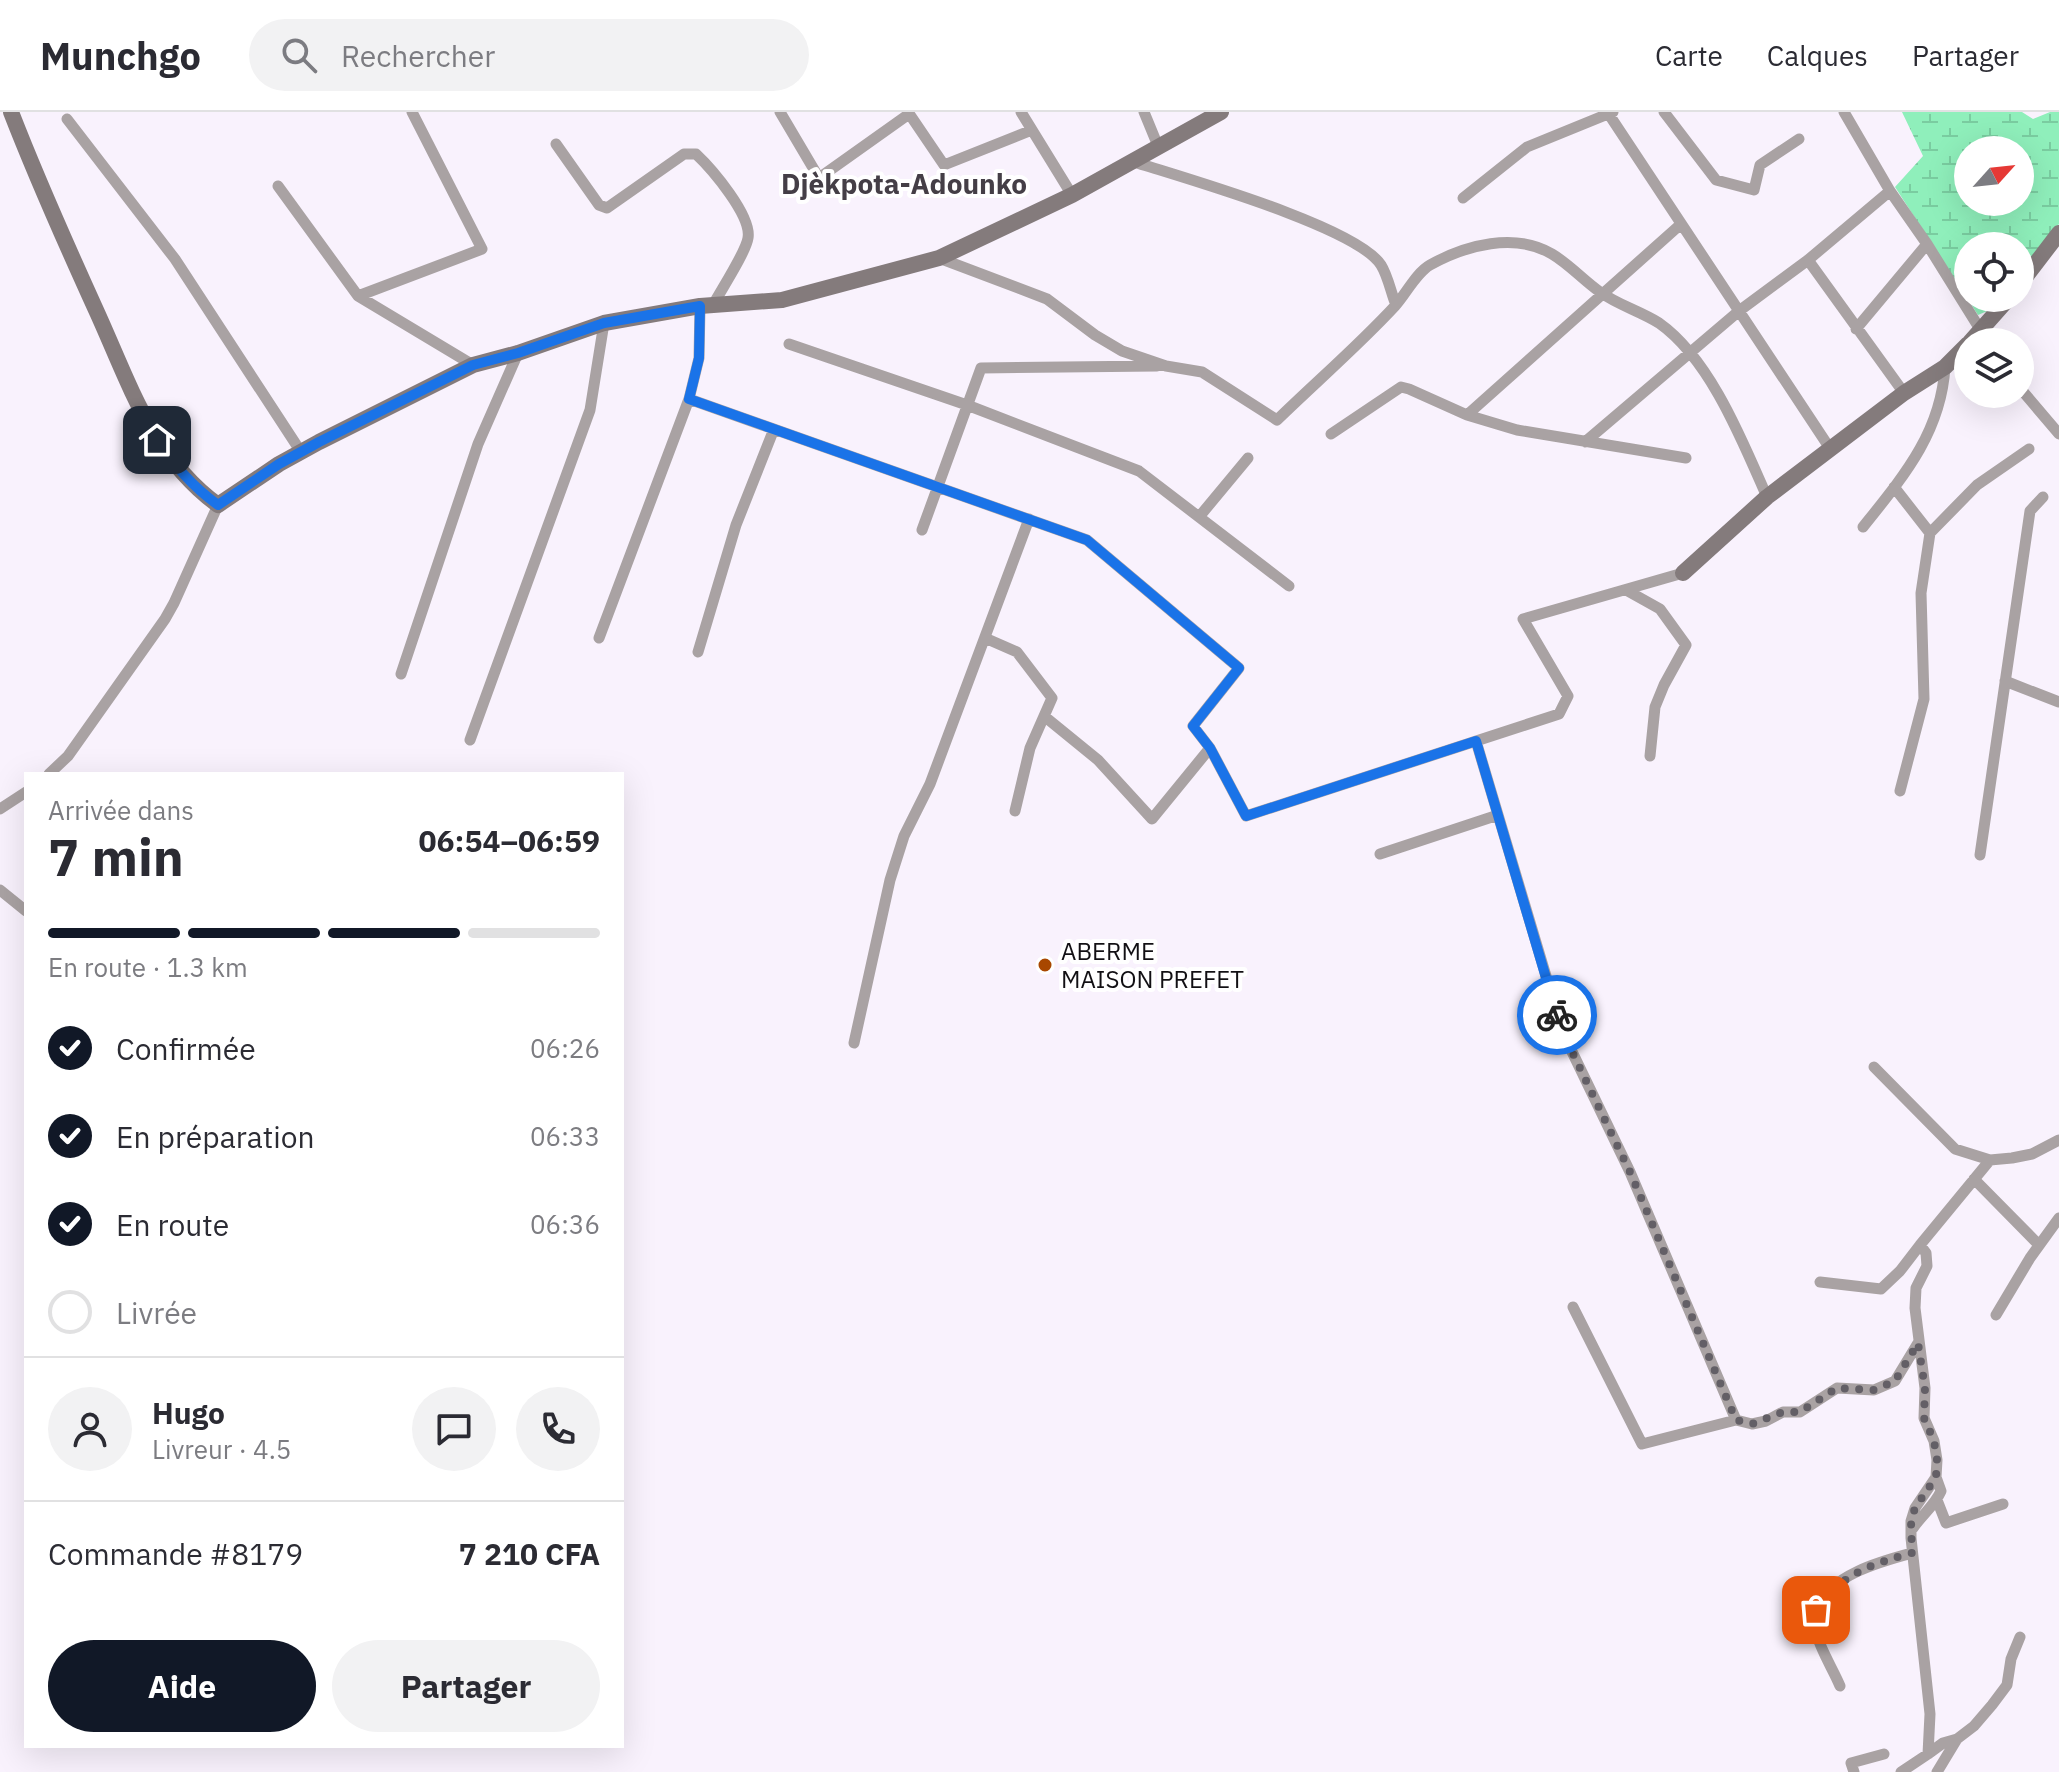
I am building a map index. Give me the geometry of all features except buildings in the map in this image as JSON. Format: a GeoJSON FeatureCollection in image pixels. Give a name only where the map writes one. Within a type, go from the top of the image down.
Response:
{"type":"FeatureCollection","features":[{"type":"Feature","properties":{"kind":"street"},"geometry":{"type":"LineString","coordinates":[[11,112],[141,411],[178,471],[218,505]]}},
{"type":"Feature","properties":{"kind":"street"},"geometry":{"type":"LineString","coordinates":[[358,296],[482,249],[412,112]]}},
{"type":"Feature","properties":{"kind":"street"},"geometry":{"type":"LineString","coordinates":[[780,112],[819,178],[909,113],[944,165],[1032,130]]}},
{"type":"Feature","properties":{"kind":"street"},"geometry":{"type":"LineString","coordinates":[[1021,112],[1072,195]]}},
{"type":"Feature","properties":{"kind":"street"},"geometry":{"type":"LineString","coordinates":[[1144,112],[1158,146]]}},
{"type":"Feature","properties":{"kind":"street"},"geometry":{"type":"LineString","coordinates":[[51,772],[68,756],[165,619],[218,505],[301,452],[473,365],[604,323],[707,305],[782,300],[939,258],[1072,195],[1221,112]]}},
{"type":"Feature","properties":{"kind":"street"},"geometry":{"type":"LineString","coordinates":[[1664,112],[1716,180],[1754,190],[1760,165],[1799,139]]}},
{"type":"Feature","properties":{"kind":"street"},"geometry":{"type":"LineString","coordinates":[[1844,112],[1890,191],[1927,244],[1970,328]]}},
{"type":"Feature","properties":{"kind":"street"},"geometry":{"type":"LineString","coordinates":[[1463,198],[1527,147],[1611,113],[1831,450]]}},
{"type":"Feature","properties":{"kind":"street"},"geometry":{"type":"LineString","coordinates":[[67,119],[175,259],[301,452]]}},
{"type":"Feature","properties":{"kind":"street"},"geometry":{"type":"LineString","coordinates":[[556,144],[599,205],[607,208],[684,154],[696,154],[712,169],[747,222],[748,238],[707,305],[689,399],[599,638]]}},
{"type":"Feature","properties":{"kind":"street"},"geometry":{"type":"LineString","coordinates":[[1131,161],[1301,217],[1360,247],[1380,264],[1396,305]]}},
{"type":"Feature","properties":{"kind":"street"},"geometry":{"type":"LineString","coordinates":[[278,186],[358,296],[473,365]]}},
{"type":"Feature","properties":{"kind":"street"},"geometry":{"type":"LineString","coordinates":[[1585,442],[1739,311],[1808,260],[1890,191]]}},
{"type":"Feature","properties":{"kind":"street"},"geometry":{"type":"LineString","coordinates":[[1467,415],[1681,224]]}},
{"type":"Feature","properties":{"kind":"street"},"geometry":{"type":"LineString","coordinates":[[2034,266],[2059,233]]}},
{"type":"Feature","properties":{"kind":"street"},"geometry":{"type":"LineString","coordinates":[[939,258],[1047,299],[1122,351],[1166,366],[1202,372],[1277,420],[1396,305],[1427,266],[1469,248],[1499,243],[1528,244],[1552,254],[1602,294],[1658,323],[1689,353],[1735,424],[1767,497]]}},
{"type":"Feature","properties":{"kind":"street"},"geometry":{"type":"LineString","coordinates":[[1856,329],[1927,244]]}},
{"type":"Feature","properties":{"kind":"street"},"geometry":{"type":"LineString","coordinates":[[1808,260],[1904,393]]}},
{"type":"Feature","properties":{"kind":"street"},"geometry":{"type":"LineString","coordinates":[[1985,328],[1998,312]]}},
{"type":"Feature","properties":{"kind":"street"},"geometry":{"type":"LineString","coordinates":[[470,740],[590,410],[604,323]]}},
{"type":"Feature","properties":{"kind":"street"},"geometry":{"type":"LineString","coordinates":[[789,344],[967,405],[1139,471],[1289,586]]}},
{"type":"Feature","properties":{"kind":"street"},"geometry":{"type":"LineString","coordinates":[[401,674],[478,444],[518,353]]}},
{"type":"Feature","properties":{"kind":"street"},"geometry":{"type":"LineString","coordinates":[[689,399],[1087,540],[1239,668],[1193,726],[1210,748],[1246,816],[1559,714],[1568,696],[1523,619],[1683,573],[1767,497],[1904,393],[1954,359]]}},
{"type":"Feature","properties":{"kind":"street"},"geometry":{"type":"LineString","coordinates":[[922,530],[981,368],[1166,366]]}},
{"type":"Feature","properties":{"kind":"street"},"geometry":{"type":"LineString","coordinates":[[1863,527],[1923,448],[1943,393],[1945,367]]}},
{"type":"Feature","properties":{"kind":"street"},"geometry":{"type":"LineString","coordinates":[[1331,434],[1401,387],[1467,415],[1517,430],[1686,458]]}},
{"type":"Feature","properties":{"kind":"street"},"geometry":{"type":"LineString","coordinates":[[2034,405],[2059,434]]}},
{"type":"Feature","properties":{"kind":"street"},"geometry":{"type":"LineString","coordinates":[[698,652],[736,525],[774,429]]}},
{"type":"Feature","properties":{"kind":"street"},"geometry":{"type":"LineString","coordinates":[[1900,791],[1924,699],[1921,593],[1930,533],[1977,485],[2029,449]]}},
{"type":"Feature","properties":{"kind":"street"},"geometry":{"type":"LineString","coordinates":[[1199,517],[1248,458]]}},
{"type":"Feature","properties":{"kind":"street"},"geometry":{"type":"LineString","coordinates":[[1894,487],[1930,533]]}},
{"type":"Feature","properties":{"kind":"street"},"geometry":{"type":"LineString","coordinates":[[1980,855],[2030,511],[2043,497]]}},
{"type":"Feature","properties":{"kind":"street"},"geometry":{"type":"LineString","coordinates":[[854,1043],[890,880],[904,836],[930,784],[1029,519]]}},
{"type":"Feature","properties":{"kind":"street"},"geometry":{"type":"LineString","coordinates":[[1626,590],[1660,609],[1686,645],[1655,707],[1650,756]]}},
{"type":"Feature","properties":{"kind":"street"},"geometry":{"type":"LineString","coordinates":[[985,638],[1017,652],[1052,698],[1030,748],[1015,811]]}},
{"type":"Feature","properties":{"kind":"street"},"geometry":{"type":"LineString","coordinates":[[2005,681],[2059,702]]}},
{"type":"Feature","properties":{"kind":"street"},"geometry":{"type":"LineString","coordinates":[[1044,716],[1098,760],[1152,819],[1210,748]]}},
{"type":"Feature","properties":{"kind":"street"},"geometry":{"type":"LineString","coordinates":[[1476,741],[1563,1033],[1630,1172],[1736,1420]]}},
{"type":"Feature","properties":{"kind":"street"},"geometry":{"type":"LineString","coordinates":[[0,809],[24,793]]}},
{"type":"Feature","properties":{"kind":"street"},"geometry":{"type":"LineString","coordinates":[[1380,854],[1498,815]]}},
{"type":"Feature","properties":{"kind":"street"},"geometry":{"type":"LineString","coordinates":[[0,890],[24,909]]}},
{"type":"Feature","properties":{"kind":"street"},"geometry":{"type":"LineString","coordinates":[[1874,1067],[1955,1149],[1990,1160],[2032,1154],[2059,1140]]}},
{"type":"Feature","properties":{"kind":"street"},"geometry":{"type":"LineString","coordinates":[[1820,1282],[1881,1289],[1900,1271],[1990,1160]]}},
{"type":"Feature","properties":{"kind":"street"},"geometry":{"type":"LineString","coordinates":[[1974,1179],[2039,1245]]}},
{"type":"Feature","properties":{"kind":"street"},"geometry":{"type":"LineString","coordinates":[[1996,1315],[2059,1218]]}},
{"type":"Feature","properties":{"kind":"street"},"geometry":{"type":"LineString","coordinates":[[1911,1532],[1941,1491],[1936,1477],[1934,1441],[1924,1418],[1925,1388],[1918,1343],[1916,1288],[1927,1266],[1926,1253],[1920,1245]]}},
{"type":"Feature","properties":{"kind":"street"},"geometry":{"type":"LineString","coordinates":[[1573,1307],[1642,1444],[1736,1420],[1752,1424],[1783,1412],[1800,1412],[1837,1388],[1874,1390],[1895,1381],[1918,1343]]}},
{"type":"Feature","properties":{"kind":"street"},"geometry":{"type":"LineString","coordinates":[[1928,1754],[1930,1714],[1911,1532],[1915,1508],[1936,1477]]}},
{"type":"Feature","properties":{"kind":"street"},"geometry":{"type":"LineString","coordinates":[[1937,1500],[1946,1523],[2003,1504]]}},
{"type":"Feature","properties":{"kind":"street"},"geometry":{"type":"LineString","coordinates":[[1840,1686],[1817,1638],[1816,1610],[1829,1591],[1854,1573],[1873,1563],[1912,1553]]}},
{"type":"Feature","properties":{"kind":"street"},"geometry":{"type":"LineString","coordinates":[[1901,1772],[1974,1726],[2007,1685],[2011,1659],[2020,1637]]}},
{"type":"Feature","properties":{"kind":"street"},"geometry":{"type":"LineString","coordinates":[[1944,1769],[1957,1739]]}},
{"type":"Feature","properties":{"kind":"street"},"geometry":{"type":"LineString","coordinates":[[1854,1772],[1851,1763],[1884,1754]]}},
{"type":"Feature","properties":{"kind":"green space"},"geometry":{"type":"Polygon","coordinates":[[[1902,112],[2022,112],[2033,119],[2059,112],[2059,224],[2034,256],[2034,232],[1954,232],[1954,278],[1895,187],[1923,156],[1902,112]]]}},
{"type":"Feature","properties":{"kind":"way so far"},"geometry":{"type":"LineString","coordinates":[[1557,1015],[1630,1172],[1736,1420],[1752,1424],[1783,1412],[1800,1412],[1837,1388],[1874,1390],[1895,1381],[1918,1343],[1925,1388],[1924,1418],[1934,1441],[1937,1460],[1936,1477],[1915,1508],[1911,1521],[1912,1553],[1873,1563],[1854,1573],[1829,1591],[1816,1610]]}},
{"type":"Feature","properties":{"kind":"place","name":"ABERME MAISON PREFET"},"geometry":{"type":"Point","coordinates":[1045,965]}},
{"type":"Feature","properties":{"kind":"district","name":"Djèkpota-Adounko"},"geometry":{"type":"Point","coordinates":[904,183]}},
{"type":"Feature","properties":{"kind":"route"},"geometry":{"type":"LineString","coordinates":[[157,440],[178,471],[218,505],[279,464],[319,442],[473,365],[604,323],[700,306],[699,358],[689,399],[1087,540],[1239,668],[1193,726],[1210,748],[1246,816],[1476,741],[1557,1015]]}}]}
